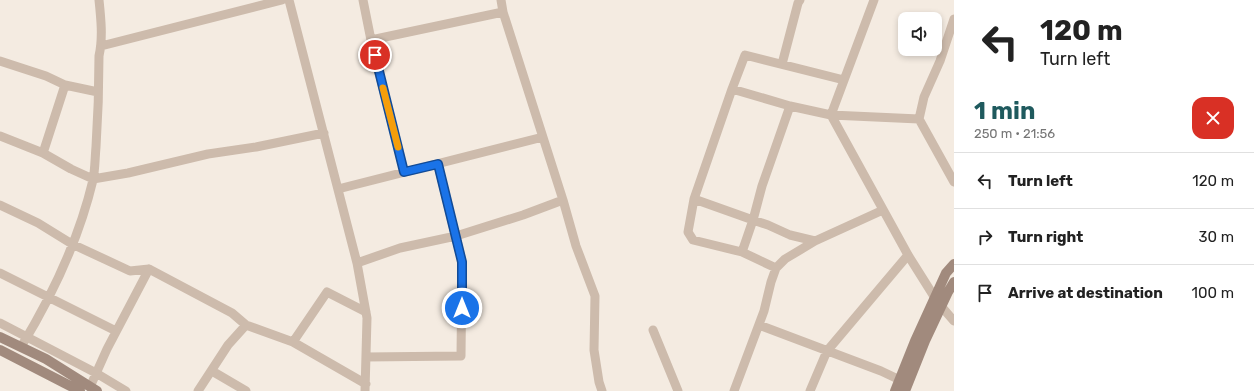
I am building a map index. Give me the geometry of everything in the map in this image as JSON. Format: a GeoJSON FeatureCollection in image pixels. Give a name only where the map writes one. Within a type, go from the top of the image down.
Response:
{"type":"FeatureCollection","features":[{"type":"Feature","properties":{"kind":"street"},"geometry":{"type":"LineString","coordinates":[[22,348],[49,299],[85,209],[93,179],[97,124],[99,56],[101,46],[99,0]]}},
{"type":"Feature","properties":{"kind":"street"},"geometry":{"type":"LineString","coordinates":[[101,46],[282,0]]}},
{"type":"Feature","properties":{"kind":"street"},"geometry":{"type":"LineString","coordinates":[[289,0],[357,262],[367,318],[366,388]]}},
{"type":"Feature","properties":{"kind":"street"},"geometry":{"type":"LineString","coordinates":[[363,0],[371,40],[404,172]]}},
{"type":"Feature","properties":{"kind":"street"},"geometry":{"type":"LineString","coordinates":[[501,0],[503,12],[563,200],[576,246],[595,296],[594,350],[598,382],[602,391]]}},
{"type":"Feature","properties":{"kind":"street"},"geometry":{"type":"LineString","coordinates":[[782,64],[800,0]]}},
{"type":"Feature","properties":{"kind":"street"},"geometry":{"type":"LineString","coordinates":[[874,0],[831,115],[908,256],[938,302],[954,321]]}},
{"type":"Feature","properties":{"kind":"street"},"geometry":{"type":"LineString","coordinates":[[371,40],[503,12]]}},
{"type":"Feature","properties":{"kind":"street"},"geometry":{"type":"LineString","coordinates":[[954,19],[940,61],[924,97],[920,119],[954,182]]}},
{"type":"Feature","properties":{"kind":"street"},"geometry":{"type":"LineString","coordinates":[[776,268],[742,252],[693,240],[688,232],[694,199],[732,89],[745,54],[844,80]]}},
{"type":"Feature","properties":{"kind":"street"},"geometry":{"type":"LineString","coordinates":[[0,60],[46,76],[65,85],[98,92]]}},
{"type":"Feature","properties":{"kind":"street"},"geometry":{"type":"LineString","coordinates":[[43,153],[65,85]]}},
{"type":"Feature","properties":{"kind":"street"},"geometry":{"type":"LineString","coordinates":[[732,89],[790,106],[831,115],[920,119]]}},
{"type":"Feature","properties":{"kind":"street"},"geometry":{"type":"LineString","coordinates":[[742,252],[753,220],[762,186],[790,106]]}},
{"type":"Feature","properties":{"kind":"street"},"geometry":{"type":"LineString","coordinates":[[0,136],[43,153],[71,169],[93,179],[208,154],[256,147],[324,133]]}},
{"type":"Feature","properties":{"kind":"street"},"geometry":{"type":"LineString","coordinates":[[338,190],[543,137]]}},
{"type":"Feature","properties":{"kind":"street"},"geometry":{"type":"LineString","coordinates":[[366,357],[461,356],[462,262],[438,164]]}},
{"type":"Feature","properties":{"kind":"street"},"geometry":{"type":"LineString","coordinates":[[694,199],[768,225],[790,235],[815,242]]}},
{"type":"Feature","properties":{"kind":"street"},"geometry":{"type":"LineString","coordinates":[[357,262],[400,248],[456,236],[523,215],[563,200]]}},
{"type":"Feature","properties":{"kind":"street"},"geometry":{"type":"LineString","coordinates":[[0,205],[38,222],[72,244],[130,271],[149,269],[232,313],[246,325],[293,342],[366,388]]}},
{"type":"Feature","properties":{"kind":"street"},"geometry":{"type":"LineString","coordinates":[[734,391],[764,312],[776,268],[785,259],[815,242],[883,210]]}},
{"type":"Feature","properties":{"kind":"street"},"geometry":{"type":"LineString","coordinates":[[810,391],[827,351],[908,256]]}},
{"type":"Feature","properties":{"kind":"street"},"geometry":{"type":"LineString","coordinates":[[903,391],[938,302],[946,273],[954,264]]}},
{"type":"Feature","properties":{"kind":"street"},"geometry":{"type":"LineString","coordinates":[[0,337],[46,359],[94,389],[96,373],[116,331],[149,269]]}},
{"type":"Feature","properties":{"kind":"street"},"geometry":{"type":"LineString","coordinates":[[0,273],[49,299],[116,331]]}},
{"type":"Feature","properties":{"kind":"street"},"geometry":{"type":"LineString","coordinates":[[903,391],[900,380],[938,302],[948,292],[954,282]]}},
{"type":"Feature","properties":{"kind":"street"},"geometry":{"type":"LineString","coordinates":[[293,342],[327,292],[366,312]]}},
{"type":"Feature","properties":{"kind":"street"},"geometry":{"type":"LineString","coordinates":[[0,322],[96,373],[126,391]]}},
{"type":"Feature","properties":{"kind":"street"},"geometry":{"type":"LineString","coordinates":[[198,391],[228,345],[246,325]]}},
{"type":"Feature","properties":{"kind":"street"},"geometry":{"type":"LineString","coordinates":[[759,325],[881,371],[900,380]]}},
{"type":"Feature","properties":{"kind":"street"},"geometry":{"type":"LineString","coordinates":[[653,330],[678,391]]}},
{"type":"Feature","properties":{"kind":"street"},"geometry":{"type":"LineString","coordinates":[[0,350],[80,391]]}},
{"type":"Feature","properties":{"kind":"street"},"geometry":{"type":"LineString","coordinates":[[212,371],[246,391]]}},
{"type":"Feature","properties":{"kind":"slow traffic"},"geometry":{"type":"LineString","coordinates":[[383,88],[398,147]]}},
{"type":"Feature","properties":{"kind":"route"},"geometry":{"type":"LineString","coordinates":[[375,55],[404,172],[438,164],[462,262],[462,308]]}}]}
